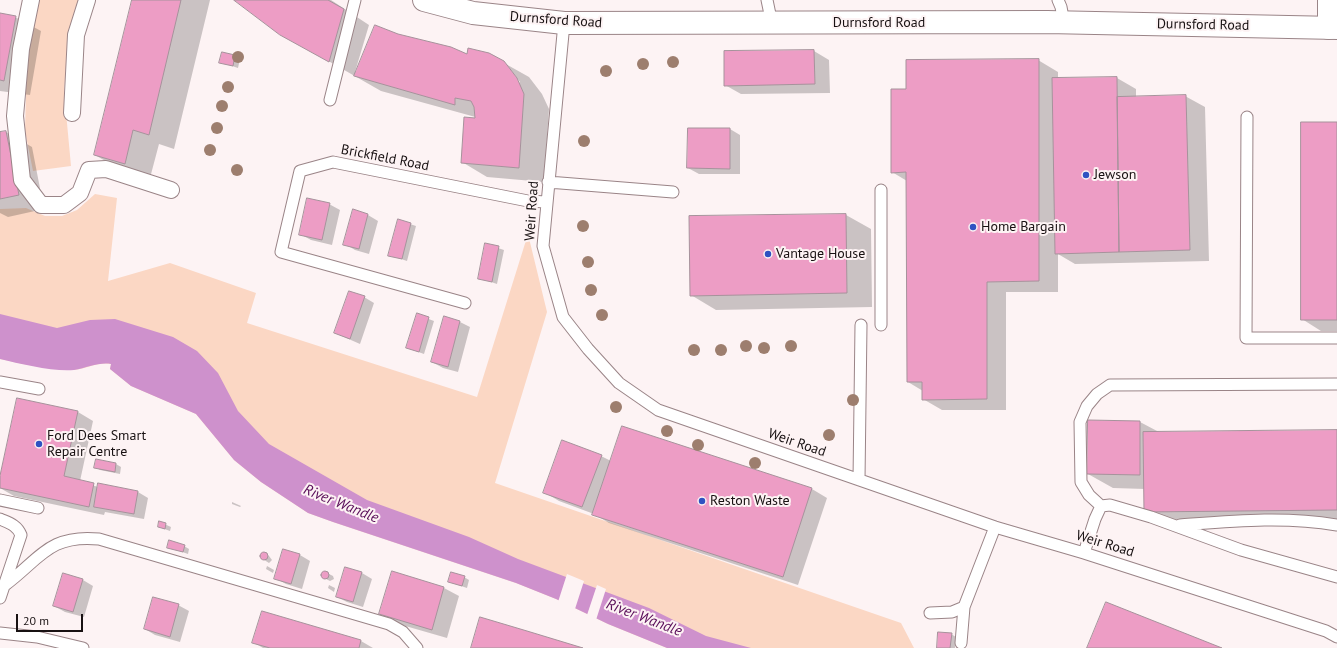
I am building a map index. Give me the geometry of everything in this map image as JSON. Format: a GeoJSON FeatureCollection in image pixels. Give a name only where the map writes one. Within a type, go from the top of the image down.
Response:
{"type":"FeatureCollection","features":[{"type":"Feature","properties":{"kind":"main road","name":"Durnsford Road"},"geometry":{"type":"LineString","coordinates":[[424,0],[473,13],[564,23],[1064,23],[1333,28]]}},
{"type":"Feature","properties":{"kind":"main road"},"geometry":{"type":"LineString","coordinates":[[1330,0],[1333,28]]}},
{"type":"Feature","properties":{"kind":"street"},"geometry":{"type":"LineString","coordinates":[[31,0],[21,49],[15,116],[22,180],[41,205],[64,205],[80,193],[89,170],[106,169],[171,190]]}},
{"type":"Feature","properties":{"kind":"street"},"geometry":{"type":"LineString","coordinates":[[72,114],[76,34],[88,0]]}},
{"type":"Feature","properties":{"kind":"lane"},"geometry":{"type":"LineString","coordinates":[[330,100],[355,0]]}},
{"type":"Feature","properties":{"kind":"lane"},"geometry":{"type":"LineString","coordinates":[[767,0],[772,24]]}},
{"type":"Feature","properties":{"kind":"lane"},"geometry":{"type":"LineString","coordinates":[[1058,0],[1064,23]]}},
{"type":"Feature","properties":{"kind":"lane","name":"Weir Road"},"geometry":{"type":"LineString","coordinates":[[564,23],[543,246],[563,317],[588,349],[619,383],[658,410],[994,527],[1084,553],[1326,631],[1337,637]]}},
{"type":"Feature","properties":{"kind":"lane"},"geometry":{"type":"LineString","coordinates":[[1247,117],[1246,338],[1337,338]]}},
{"type":"Feature","properties":{"kind":"lane","name":"Brickfield Road"},"geometry":{"type":"LineString","coordinates":[[465,303],[281,252],[300,171],[333,162],[528,201],[546,202]]}},
{"type":"Feature","properties":{"kind":"lane"},"geometry":{"type":"LineString","coordinates":[[548,182],[673,192]]}},
{"type":"Feature","properties":{"kind":"lane"},"geometry":{"type":"LineString","coordinates":[[880,190],[881,325]]}},
{"type":"Feature","properties":{"kind":"lane"},"geometry":{"type":"LineString","coordinates":[[859,480],[861,325]]}},
{"type":"Feature","properties":{"kind":"lane"},"geometry":{"type":"LineString","coordinates":[[1,384],[39,389]]}},
{"type":"Feature","properties":{"kind":"lane"},"geometry":{"type":"LineString","coordinates":[[1337,384],[1110,385],[1097,394],[1087,406],[1080,422],[1082,482],[1089,495],[1101,506],[1110,505],[1175,526],[1241,550],[1337,577]]}},
{"type":"Feature","properties":{"kind":"lane"},"geometry":{"type":"LineString","coordinates":[[0,500],[38,508]]}},
{"type":"Feature","properties":{"kind":"lane"},"geometry":{"type":"LineString","coordinates":[[1084,553],[1094,519],[1101,506]]}},
{"type":"Feature","properties":{"kind":"lane"},"geometry":{"type":"LineString","coordinates":[[0,519],[13,524],[19,530],[21,535],[20,542],[0,598]]}},
{"type":"Feature","properties":{"kind":"lane"},"geometry":{"type":"LineString","coordinates":[[1175,526],[1256,519],[1314,521],[1337,525]]}},
{"type":"Feature","properties":{"kind":"lane"},"geometry":{"type":"LineString","coordinates":[[961,644],[964,607],[994,527]]}},
{"type":"Feature","properties":{"kind":"lane"},"geometry":{"type":"LineString","coordinates":[[5,585],[54,545],[68,539],[98,539],[389,624],[403,632],[417,648]]}},
{"type":"Feature","properties":{"kind":"lane"},"geometry":{"type":"LineString","coordinates":[[930,613],[952,612],[964,607]]}},
{"type":"Feature","properties":{"kind":"lane"},"geometry":{"type":"LineString","coordinates":[[0,633],[37,637],[83,648]]}},
{"type":"Feature","properties":{"kind":"shaded area"},"geometry":{"type":"Polygon","coordinates":[[[39,0],[80,0],[69,32],[64,91],[71,166],[33,171],[25,131],[27,51],[39,0]]]}},
{"type":"Feature","properties":{"kind":"shaded area"},"geometry":{"type":"Polygon","coordinates":[[[95,194],[117,198],[108,281],[170,263],[256,293],[247,323],[477,397],[528,234],[547,312],[495,483],[901,623],[914,648],[667,648],[608,624],[556,599],[516,583],[308,513],[261,482],[234,460],[196,414],[131,386],[110,369],[111,364],[106,363],[71,370],[0,359],[0,209],[26,208],[45,216],[62,216],[77,210],[95,194]]]}},
{"type":"Feature","properties":{"kind":"water","name":"River Wandle"},"geometry":{"type":"Polygon","coordinates":[[[0,314],[57,328],[90,320],[115,319],[173,337],[197,351],[218,373],[238,411],[269,444],[367,500],[469,537],[518,559],[649,608],[706,636],[751,648],[667,648],[608,624],[556,599],[516,583],[308,513],[261,482],[234,460],[196,414],[131,386],[110,369],[111,364],[102,364],[74,370],[57,370],[0,359],[0,314]]]}},
{"type":"Feature","properties":{"kind":"pier"},"geometry":{"type":"Polygon","coordinates":[[[567,574],[584,581],[575,609],[558,602],[567,574]]]}},
{"type":"Feature","properties":{"kind":"pier"},"geometry":{"type":"Polygon","coordinates":[[[597,585],[606,589],[596,620],[587,615],[597,585]]]}},
{"type":"Feature","properties":{"kind":"building"},"geometry":{"type":"Polygon","coordinates":[[[132,0],[181,0],[149,135],[133,130],[125,164],[94,155],[132,0]]]}},
{"type":"Feature","properties":{"kind":"building"},"geometry":{"type":"Polygon","coordinates":[[[234,0],[328,0],[344,9],[329,62],[280,35],[234,0]]]}},
{"type":"Feature","properties":{"kind":"building"},"geometry":{"type":"Polygon","coordinates":[[[0,13],[16,16],[4,81],[0,80],[0,13]]]}},
{"type":"Feature","properties":{"kind":"building"},"geometry":{"type":"Polygon","coordinates":[[[375,25],[398,34],[451,47],[467,54],[468,48],[489,53],[504,61],[517,78],[524,94],[519,168],[461,163],[464,117],[475,118],[474,107],[471,101],[455,98],[455,105],[354,76],[375,25]]]}},
{"type":"Feature","properties":{"kind":"building"},"geometry":{"type":"Polygon","coordinates":[[[814,50],[815,84],[724,86],[724,51],[814,50]]]}},
{"type":"Feature","properties":{"kind":"building"},"geometry":{"type":"Polygon","coordinates":[[[222,52],[235,55],[233,66],[219,63],[222,52]]]}},
{"type":"Feature","properties":{"kind":"building","name":"Home Bargain"},"geometry":{"type":"Polygon","coordinates":[[[1039,59],[1039,281],[987,282],[987,399],[922,400],[922,382],[907,382],[906,172],[891,173],[891,89],[906,89],[906,60],[1039,59]]]}},
{"type":"Feature","properties":{"kind":"building","name":"Jewson"},"geometry":{"type":"Polygon","coordinates":[[[1117,77],[1119,252],[1055,254],[1052,78],[1117,77]]]}},
{"type":"Feature","properties":{"kind":"building"},"geometry":{"type":"Polygon","coordinates":[[[1186,95],[1190,250],[1119,252],[1117,97],[1186,95]]]}},
{"type":"Feature","properties":{"kind":"building"},"geometry":{"type":"Polygon","coordinates":[[[1301,122],[1337,122],[1337,320],[1301,320],[1301,122]]]}},
{"type":"Feature","properties":{"kind":"building"},"geometry":{"type":"Polygon","coordinates":[[[688,128],[730,128],[730,169],[687,168],[688,128]]]}},
{"type":"Feature","properties":{"kind":"building"},"geometry":{"type":"Polygon","coordinates":[[[6,131],[19,195],[0,199],[0,132],[6,131]]]}},
{"type":"Feature","properties":{"kind":"building"},"geometry":{"type":"Polygon","coordinates":[[[307,198],[330,203],[322,240],[299,235],[307,198]]]}},
{"type":"Feature","properties":{"kind":"building"},"geometry":{"type":"Polygon","coordinates":[[[353,209],[368,214],[359,249],[343,245],[353,209]]]}},
{"type":"Feature","properties":{"kind":"building","name":"Vantage House"},"geometry":{"type":"Polygon","coordinates":[[[846,214],[847,293],[690,296],[689,216],[846,214]]]}},
{"type":"Feature","properties":{"kind":"building"},"geometry":{"type":"Polygon","coordinates":[[[398,219],[411,223],[402,259],[388,256],[398,219]]]}},
{"type":"Feature","properties":{"kind":"building"},"geometry":{"type":"Polygon","coordinates":[[[485,243],[499,246],[492,282],[478,279],[485,243]]]}},
{"type":"Feature","properties":{"kind":"building"},"geometry":{"type":"Polygon","coordinates":[[[349,291],[365,296],[350,339],[334,333],[349,291]]]}},
{"type":"Feature","properties":{"kind":"building"},"geometry":{"type":"Polygon","coordinates":[[[417,313],[429,317],[419,352],[406,348],[417,313]]]}},
{"type":"Feature","properties":{"kind":"building"},"geometry":{"type":"Polygon","coordinates":[[[444,316],[460,321],[448,367],[431,362],[444,316]]]}},
{"type":"Feature","properties":{"kind":"building","name":"Ford Dees Smart Repair Centre"},"geometry":{"type":"Polygon","coordinates":[[[17,398],[78,411],[64,476],[94,483],[89,507],[0,488],[0,476],[17,398]]]}},
{"type":"Feature","properties":{"kind":"building"},"geometry":{"type":"Polygon","coordinates":[[[1088,420],[1140,421],[1140,475],[1087,474],[1088,420]]]}},
{"type":"Feature","properties":{"kind":"building","name":"Reston Waste"},"geometry":{"type":"Polygon","coordinates":[[[622,426],[812,488],[783,577],[592,515],[622,426]]]}},
{"type":"Feature","properties":{"kind":"building"},"geometry":{"type":"Polygon","coordinates":[[[1337,430],[1337,510],[1144,512],[1143,432],[1337,430]]]}},
{"type":"Feature","properties":{"kind":"building"},"geometry":{"type":"Polygon","coordinates":[[[562,440],[602,455],[582,507],[543,493],[562,440]]]}},
{"type":"Feature","properties":{"kind":"building"},"geometry":{"type":"Polygon","coordinates":[[[96,459],[116,463],[115,472],[94,468],[96,459]]]}},
{"type":"Feature","properties":{"kind":"building"},"geometry":{"type":"Polygon","coordinates":[[[98,483],[138,491],[134,514],[94,507],[98,483]]]}},
{"type":"Feature","properties":{"kind":"building"},"geometry":{"type":"Polygon","coordinates":[[[159,521],[166,523],[165,529],[158,527],[159,521]]]}},
{"type":"Feature","properties":{"kind":"building"},"geometry":{"type":"Polygon","coordinates":[[[169,540],[185,545],[183,552],[167,548],[169,540]]]}},
{"type":"Feature","properties":{"kind":"building"},"geometry":{"type":"Polygon","coordinates":[[[283,549],[300,554],[291,584],[274,579],[283,549]]]}},
{"type":"Feature","properties":{"kind":"building"},"geometry":{"type":"Polygon","coordinates":[[[262,552],[266,552],[268,556],[266,560],[262,560],[260,558],[260,554],[262,552]]]}},
{"type":"Feature","properties":{"kind":"building"},"geometry":{"type":"Polygon","coordinates":[[[345,567],[362,572],[353,602],[336,597],[345,567]]]}},
{"type":"Feature","properties":{"kind":"building"},"geometry":{"type":"Polygon","coordinates":[[[323,571],[327,571],[329,575],[327,579],[323,579],[321,577],[321,573],[323,571]]]}},
{"type":"Feature","properties":{"kind":"building"},"geometry":{"type":"Polygon","coordinates":[[[392,571],[444,587],[432,630],[379,614],[392,571]]]}},
{"type":"Feature","properties":{"kind":"building"},"geometry":{"type":"Polygon","coordinates":[[[451,572],[465,576],[462,586],[448,582],[451,572]]]}},
{"type":"Feature","properties":{"kind":"building"},"geometry":{"type":"Polygon","coordinates":[[[63,573],[83,579],[73,612],[53,606],[63,573]]]}},
{"type":"Feature","properties":{"kind":"building"},"geometry":{"type":"Polygon","coordinates":[[[153,597],[179,604],[170,637],[144,629],[153,597]]]}},
{"type":"Feature","properties":{"kind":"building"},"geometry":{"type":"Polygon","coordinates":[[[1106,602],[1222,648],[1087,648],[1106,602]]]}},
{"type":"Feature","properties":{"kind":"building"},"geometry":{"type":"Polygon","coordinates":[[[262,611],[361,640],[359,648],[270,648],[252,643],[262,611]]]}},
{"type":"Feature","properties":{"kind":"building"},"geometry":{"type":"Polygon","coordinates":[[[480,617],[527,631],[583,648],[471,648],[480,617]]]}},
{"type":"Feature","properties":{"kind":"building"},"geometry":{"type":"Polygon","coordinates":[[[938,632],[952,633],[950,648],[937,648],[938,632]]]}},
{"type":"Feature","properties":{"kind":"place","name":"Jewson"},"geometry":{"type":"Point","coordinates":[1086,175]}},
{"type":"Feature","properties":{"kind":"place","name":"Home Bargain"},"geometry":{"type":"Point","coordinates":[973,227]}},
{"type":"Feature","properties":{"kind":"place","name":"Vantage House"},"geometry":{"type":"Point","coordinates":[768,254]}},
{"type":"Feature","properties":{"kind":"place","name":"Ford Dees Smart Repair Centre"},"geometry":{"type":"Point","coordinates":[39,444]}},
{"type":"Feature","properties":{"kind":"place","name":"Reston Waste"},"geometry":{"type":"Point","coordinates":[702,501]}}]}
